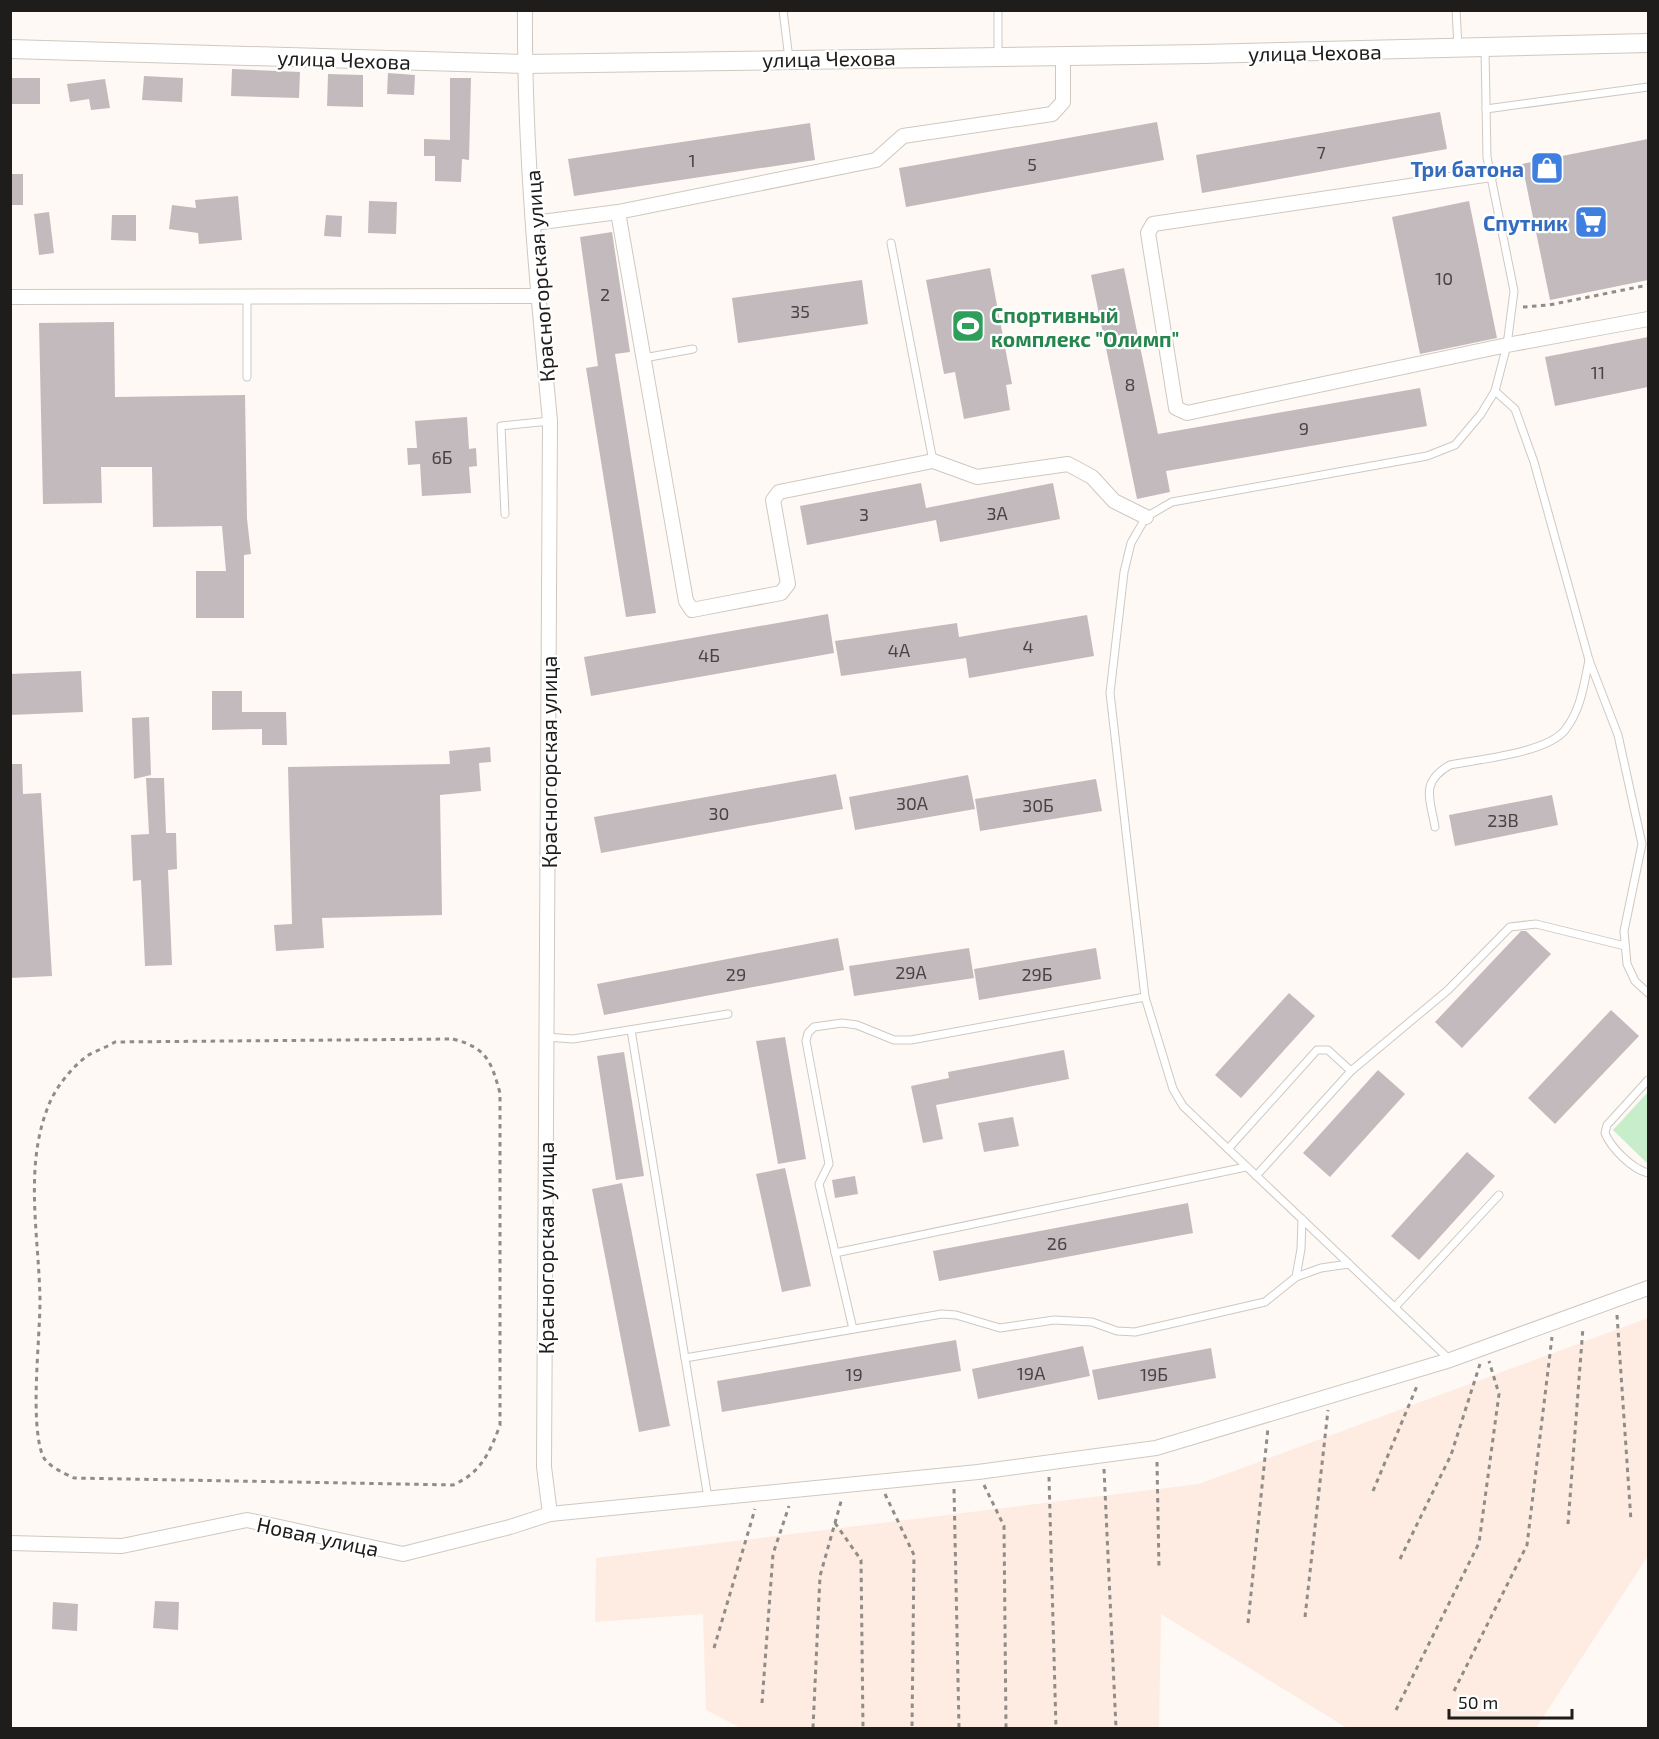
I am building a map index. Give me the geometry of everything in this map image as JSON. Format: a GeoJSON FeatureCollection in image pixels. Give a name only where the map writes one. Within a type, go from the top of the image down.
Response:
{"type":"FeatureCollection","features":[{"type":"Feature","properties":{"kind":"street","name":"Красногорская улица"},"geometry":{"type":"LineString","coordinates":[[525,10],[524,64],[538,296],[550,421],[544,1467],[550,1514]]}},
{"type":"Feature","properties":{"kind":"street","name":"улица Чехова"},"geometry":{"type":"LineString","coordinates":[[10,49],[524,64],[789,58],[998,58],[1485,49],[1648,43]]}},
{"type":"Feature","properties":{"kind":"street"},"geometry":{"type":"LineString","coordinates":[[534,222],[618,212],[876,160],[903,136],[1052,114],[1063,102],[1063,56]]}},
{"type":"Feature","properties":{"kind":"street"},"geometry":{"type":"LineString","coordinates":[[1491,174],[1153,224],[1148,233],[1176,408],[1186,413],[1507,345],[1648,320]]}},
{"type":"Feature","properties":{"kind":"street"},"geometry":{"type":"LineString","coordinates":[[618,212],[686,601],[692,610],[781,593],[788,584],[773,500],[779,492],[933,462],[977,477],[1068,464],[1092,477],[1114,501],[1146,517]]}},
{"type":"Feature","properties":{"kind":"street"},"geometry":{"type":"LineString","coordinates":[[10,297],[538,296]]}},
{"type":"Feature","properties":{"kind":"street","name":"Новая улица"},"geometry":{"type":"LineString","coordinates":[[10,1543],[122,1546],[247,1520],[403,1554],[550,1514],[953,1475],[1156,1448],[1450,1360],[1585,1313],[1648,1288]]}},
{"type":"Feature","properties":{"kind":"lane"},"geometry":{"type":"LineString","coordinates":[[783,10],[789,58]]}},
{"type":"Feature","properties":{"kind":"lane"},"geometry":{"type":"LineString","coordinates":[[998,10],[998,58]]}},
{"type":"Feature","properties":{"kind":"lane"},"geometry":{"type":"LineString","coordinates":[[1456,10],[1459,49]]}},
{"type":"Feature","properties":{"kind":"lane"},"geometry":{"type":"LineString","coordinates":[[1450,1360],[1183,1106],[1173,1089],[1145,997],[1110,693],[1124,572],[1131,543],[1146,517],[1172,502],[1427,456],[1455,445],[1481,414],[1495,391],[1507,345],[1514,291],[1487,157],[1485,49]]}},
{"type":"Feature","properties":{"kind":"lane"},"geometry":{"type":"LineString","coordinates":[[1486,109],[1648,87]]}},
{"type":"Feature","properties":{"kind":"lane"},"geometry":{"type":"LineString","coordinates":[[891,243],[933,462]]}},
{"type":"Feature","properties":{"kind":"lane"},"geometry":{"type":"LineString","coordinates":[[247,297],[248,377]]}},
{"type":"Feature","properties":{"kind":"lane"},"geometry":{"type":"LineString","coordinates":[[644,358],[693,349]]}},
{"type":"Feature","properties":{"kind":"lane"},"geometry":{"type":"LineString","coordinates":[[1495,391],[1515,409],[1534,462],[1589,660],[1618,735],[1642,844],[1624,931],[1625,946],[1629,973],[1648,993]]}},
{"type":"Feature","properties":{"kind":"lane"},"geometry":{"type":"LineString","coordinates":[[505,513],[501,426],[550,421]]}},
{"type":"Feature","properties":{"kind":"lane"},"geometry":{"type":"LineString","coordinates":[[1435,827],[1428,791],[1438,772],[1450,765],[1545,745],[1564,731],[1579,705],[1589,660]]}},
{"type":"Feature","properties":{"kind":"lane"},"geometry":{"type":"LineString","coordinates":[[1256,1176],[1351,1071],[1448,990],[1510,927],[1536,924],[1625,946]]}},
{"type":"Feature","properties":{"kind":"lane"},"geometry":{"type":"LineString","coordinates":[[853,1329],[819,1184],[829,1164],[806,1041],[808,1033],[814,1028],[849,1023],[894,1040],[911,1041],[1145,997]]}},
{"type":"Feature","properties":{"kind":"lane"},"geometry":{"type":"LineString","coordinates":[[546,1037],[573,1039],[728,1014]]}},
{"type":"Feature","properties":{"kind":"lane"},"geometry":{"type":"LineString","coordinates":[[631,1030],[708,1498]]}},
{"type":"Feature","properties":{"kind":"lane"},"geometry":{"type":"LineString","coordinates":[[1228,1149],[1317,1050],[1328,1050],[1351,1071]]}},
{"type":"Feature","properties":{"kind":"lane"},"geometry":{"type":"LineString","coordinates":[[1648,1080],[1607,1125],[1605,1133],[1616,1149],[1640,1171],[1648,1173]]}},
{"type":"Feature","properties":{"kind":"lane"},"geometry":{"type":"LineString","coordinates":[[835,1253],[1246,1167]]}},
{"type":"Feature","properties":{"kind":"lane"},"geometry":{"type":"LineString","coordinates":[[1395,1307],[1499,1195]]}},
{"type":"Feature","properties":{"kind":"lane"},"geometry":{"type":"LineString","coordinates":[[1296,1277],[1301,1249],[1302,1219]]}},
{"type":"Feature","properties":{"kind":"lane"},"geometry":{"type":"LineString","coordinates":[[685,1358],[949,1313],[1000,1328],[1054,1320],[1092,1322],[1125,1333],[1135,1332],[1265,1302],[1296,1277],[1321,1268],[1349,1264]]}},
{"type":"Feature","properties":{"kind":"path"},"geometry":{"type":"LineString","coordinates":[[1512,308],[1549,305],[1648,285]]}},
{"type":"Feature","properties":{"kind":"path"},"geometry":{"type":"LineString","coordinates":[[453,1039],[470,1044],[486,1055],[500,1093],[500,1425],[491,1451],[471,1477],[453,1485],[74,1478],[56,1469],[43,1457],[38,1431],[40,1298],[34,1192],[39,1137],[50,1101],[74,1069],[88,1055],[116,1042],[124,1041],[453,1039]]}},
{"type":"Feature","properties":{"kind":"path"},"geometry":{"type":"LineString","coordinates":[[1616,1301],[1630,1521]]}},
{"type":"Feature","properties":{"kind":"path"},"geometry":{"type":"LineString","coordinates":[[1568,1524],[1585,1313]]}},
{"type":"Feature","properties":{"kind":"path"},"geometry":{"type":"LineString","coordinates":[[1454,1691],[1527,1545],[1554,1324]]}},
{"type":"Feature","properties":{"kind":"path"},"geometry":{"type":"LineString","coordinates":[[1400,1559],[1451,1455],[1485,1348]]}},
{"type":"Feature","properties":{"kind":"path"},"geometry":{"type":"LineString","coordinates":[[1396,1710],[1479,1543],[1499,1394],[1485,1348]]}},
{"type":"Feature","properties":{"kind":"path"},"geometry":{"type":"LineString","coordinates":[[1373,1491],[1425,1367]]}},
{"type":"Feature","properties":{"kind":"path"},"geometry":{"type":"LineString","coordinates":[[1305,1617],[1330,1396]]}},
{"type":"Feature","properties":{"kind":"path"},"geometry":{"type":"LineString","coordinates":[[1248,1623],[1269,1414]]}},
{"type":"Feature","properties":{"kind":"path"},"geometry":{"type":"LineString","coordinates":[[1156,1448],[1159,1569]]}},
{"type":"Feature","properties":{"kind":"path"},"geometry":{"type":"LineString","coordinates":[[1104,1455],[1116,1728]]}},
{"type":"Feature","properties":{"kind":"path"},"geometry":{"type":"LineString","coordinates":[[1049,1463],[1056,1728]]}},
{"type":"Feature","properties":{"kind":"path"},"geometry":{"type":"LineString","coordinates":[[978,1472],[1004,1526],[1006,1728]]}},
{"type":"Feature","properties":{"kind":"path"},"geometry":{"type":"LineString","coordinates":[[953,1475],[959,1728]]}},
{"type":"Feature","properties":{"kind":"path"},"geometry":{"type":"LineString","coordinates":[[879,1482],[914,1555],[912,1728]]}},
{"type":"Feature","properties":{"kind":"path"},"geometry":{"type":"LineString","coordinates":[[813,1728],[820,1576],[846,1485]]}},
{"type":"Feature","properties":{"kind":"path"},"geometry":{"type":"LineString","coordinates":[[762,1703],[774,1554],[794,1490]]}},
{"type":"Feature","properties":{"kind":"path"},"geometry":{"type":"LineString","coordinates":[[714,1648],[760,1493]]}},
{"type":"Feature","properties":{"kind":"path"},"geometry":{"type":"LineString","coordinates":[[835,1523],[861,1560],[863,1728]]}},
{"type":"Feature","properties":{"kind":"shaded area"},"geometry":{"type":"Polygon","coordinates":[[[1648,1318],[1648,1556],[1536,1728],[1347,1728],[1161,1614],[1159,1728],[741,1728],[706,1710],[703,1614],[595,1622],[596,1558],[1199,1484],[1648,1318]]]}},
{"type":"Feature","properties":{"kind":"green space"},"geometry":{"type":"Polygon","coordinates":[[[1648,1092],[1648,1164],[1613,1130],[1648,1092]]]}},
{"type":"Feature","properties":{"kind":"building"},"geometry":{"type":"Polygon","coordinates":[[[232,69],[300,72],[299,98],[231,96],[232,69]]]}},
{"type":"Feature","properties":{"kind":"building"},"geometry":{"type":"Polygon","coordinates":[[[388,73],[415,75],[414,95],[387,94],[388,73]]]}},
{"type":"Feature","properties":{"kind":"building"},"geometry":{"type":"Polygon","coordinates":[[[328,74],[363,75],[363,107],[327,106],[328,74]]]}},
{"type":"Feature","properties":{"kind":"building"},"geometry":{"type":"Polygon","coordinates":[[[144,76],[183,78],[182,102],[142,100],[144,76]]]}},
{"type":"Feature","properties":{"kind":"building"},"geometry":{"type":"Polygon","coordinates":[[[10,78],[40,78],[40,104],[10,104],[10,78]]]}},
{"type":"Feature","properties":{"kind":"building"},"geometry":{"type":"Polygon","coordinates":[[[450,78],[471,78],[469,160],[462,159],[461,182],[435,181],[435,156],[424,156],[424,139],[450,140],[450,78]]]}},
{"type":"Feature","properties":{"kind":"building"},"geometry":{"type":"Polygon","coordinates":[[[105,79],[110,108],[91,110],[89,99],[70,102],[67,84],[105,79]]]}},
{"type":"Feature","properties":{"kind":"building"},"geometry":{"type":"Polygon","coordinates":[[[1440,112],[1447,149],[1202,193],[1196,155],[1440,112]]]}},
{"type":"Feature","properties":{"kind":"building"},"geometry":{"type":"Polygon","coordinates":[[[1157,122],[1164,160],[906,207],[899,168],[1157,122]]]}},
{"type":"Feature","properties":{"kind":"building"},"geometry":{"type":"Polygon","coordinates":[[[810,123],[815,160],[574,196],[568,159],[810,123]]]}},
{"type":"Feature","properties":{"kind":"building","name":"Спутник"},"geometry":{"type":"Polygon","coordinates":[[[1648,139],[1648,280],[1550,300],[1522,164],[1648,139]]]}},
{"type":"Feature","properties":{"kind":"building"},"geometry":{"type":"Polygon","coordinates":[[[10,174],[23,174],[23,205],[10,205],[10,174]]]}},
{"type":"Feature","properties":{"kind":"building"},"geometry":{"type":"Polygon","coordinates":[[[238,196],[242,240],[199,244],[198,233],[169,229],[172,205],[196,208],[195,200],[238,196]]]}},
{"type":"Feature","properties":{"kind":"building"},"geometry":{"type":"Polygon","coordinates":[[[369,201],[397,202],[396,234],[368,233],[369,201]]]}},
{"type":"Feature","properties":{"kind":"building"},"geometry":{"type":"Polygon","coordinates":[[[1469,201],[1497,338],[1420,354],[1392,217],[1469,201]]]}},
{"type":"Feature","properties":{"kind":"building"},"geometry":{"type":"Polygon","coordinates":[[[49,212],[54,253],[39,255],[34,214],[49,212]]]}},
{"type":"Feature","properties":{"kind":"building"},"geometry":{"type":"Polygon","coordinates":[[[112,215],[136,215],[136,241],[111,240],[112,215]]]}},
{"type":"Feature","properties":{"kind":"building"},"geometry":{"type":"Polygon","coordinates":[[[326,215],[342,216],[341,237],[324,236],[326,215]]]}},
{"type":"Feature","properties":{"kind":"building"},"geometry":{"type":"Polygon","coordinates":[[[612,232],[630,352],[615,354],[656,613],[626,617],[586,368],[598,366],[580,237],[612,232]]]}},
{"type":"Feature","properties":{"kind":"building","name":"Спортивный комплекс \"Олимп\""},"geometry":{"type":"Polygon","coordinates":[[[990,268],[1012,384],[1006,385],[1010,410],[964,419],[955,372],[944,374],[926,280],[990,268]]]}},
{"type":"Feature","properties":{"kind":"building"},"geometry":{"type":"Polygon","coordinates":[[[1124,268],[1158,434],[1420,388],[1427,426],[1166,471],[1170,492],[1137,499],[1091,275],[1124,268]]]}},
{"type":"Feature","properties":{"kind":"building"},"geometry":{"type":"Polygon","coordinates":[[[862,280],[868,324],[738,343],[732,298],[862,280]]]}},
{"type":"Feature","properties":{"kind":"building"},"geometry":{"type":"Polygon","coordinates":[[[114,322],[115,397],[245,395],[247,519],[251,554],[244,555],[244,618],[196,618],[196,571],[226,571],[222,526],[153,527],[152,467],[101,467],[102,503],[43,504],[39,323],[114,322]]]}},
{"type":"Feature","properties":{"kind":"building"},"geometry":{"type":"Polygon","coordinates":[[[1648,337],[1648,387],[1555,406],[1545,357],[1648,337]]]}},
{"type":"Feature","properties":{"kind":"building"},"geometry":{"type":"Polygon","coordinates":[[[467,417],[469,449],[476,448],[477,466],[469,467],[471,493],[422,496],[420,464],[408,465],[407,448],[417,448],[415,421],[467,417]]]}},
{"type":"Feature","properties":{"kind":"building"},"geometry":{"type":"Polygon","coordinates":[[[921,483],[926,508],[1053,483],[1060,519],[940,542],[936,520],[807,545],[800,506],[921,483]]]}},
{"type":"Feature","properties":{"kind":"building"},"geometry":{"type":"Polygon","coordinates":[[[828,614],[834,653],[591,696],[584,657],[828,614]]]}},
{"type":"Feature","properties":{"kind":"building"},"geometry":{"type":"Polygon","coordinates":[[[1087,615],[1094,656],[969,678],[966,658],[841,676],[835,641],[957,623],[959,637],[1087,615]]]}},
{"type":"Feature","properties":{"kind":"building"},"geometry":{"type":"Polygon","coordinates":[[[81,671],[83,712],[10,715],[10,674],[81,671]]]}},
{"type":"Feature","properties":{"kind":"building"},"geometry":{"type":"Polygon","coordinates":[[[212,691],[242,691],[242,712],[286,712],[287,745],[262,745],[262,729],[212,730],[212,691]]]}},
{"type":"Feature","properties":{"kind":"building"},"geometry":{"type":"Polygon","coordinates":[[[149,717],[151,775],[134,779],[132,718],[149,717]]]}},
{"type":"Feature","properties":{"kind":"building"},"geometry":{"type":"Polygon","coordinates":[[[490,747],[491,762],[479,763],[481,791],[440,795],[442,915],[322,918],[324,948],[276,951],[274,925],[292,924],[288,767],[450,764],[449,751],[490,747]]]}},
{"type":"Feature","properties":{"kind":"building"},"geometry":{"type":"Polygon","coordinates":[[[10,764],[22,764],[23,794],[41,793],[52,976],[10,978],[10,764]]]}},
{"type":"Feature","properties":{"kind":"building"},"geometry":{"type":"Polygon","coordinates":[[[836,774],[843,809],[601,853],[594,817],[836,774]]]}},
{"type":"Feature","properties":{"kind":"building"},"geometry":{"type":"Polygon","coordinates":[[[968,775],[975,809],[855,830],[849,797],[968,775]]]}},
{"type":"Feature","properties":{"kind":"building"},"geometry":{"type":"Polygon","coordinates":[[[146,778],[164,778],[166,833],[176,833],[177,869],[168,870],[172,965],[145,966],[141,880],[133,881],[131,835],[149,834],[146,778]]]}},
{"type":"Feature","properties":{"kind":"building"},"geometry":{"type":"Polygon","coordinates":[[[1096,779],[1102,811],[980,831],[975,799],[1096,779]]]}},
{"type":"Feature","properties":{"kind":"building"},"geometry":{"type":"Polygon","coordinates":[[[1552,795],[1558,825],[1455,846],[1449,815],[1552,795]]]}},
{"type":"Feature","properties":{"kind":"building"},"geometry":{"type":"Polygon","coordinates":[[[1521,931],[1526,931],[1551,954],[1462,1048],[1435,1022],[1521,931]]]}},
{"type":"Feature","properties":{"kind":"building"},"geometry":{"type":"Polygon","coordinates":[[[838,938],[844,970],[604,1015],[597,984],[838,938]]]}},
{"type":"Feature","properties":{"kind":"building"},"geometry":{"type":"Polygon","coordinates":[[[969,948],[974,978],[854,996],[849,966],[969,948]]]}},
{"type":"Feature","properties":{"kind":"building"},"geometry":{"type":"Polygon","coordinates":[[[1096,948],[1101,979],[979,1000],[974,969],[1096,948]]]}},
{"type":"Feature","properties":{"kind":"building"},"geometry":{"type":"Polygon","coordinates":[[[1289,993],[1315,1016],[1241,1098],[1215,1075],[1289,993]]]}},
{"type":"Feature","properties":{"kind":"building"},"geometry":{"type":"Polygon","coordinates":[[[1611,1010],[1639,1036],[1555,1124],[1528,1098],[1611,1010]]]}},
{"type":"Feature","properties":{"kind":"building"},"geometry":{"type":"Polygon","coordinates":[[[785,1037],[806,1159],[778,1164],[756,1041],[785,1037]]]}},
{"type":"Feature","properties":{"kind":"building"},"geometry":{"type":"Polygon","coordinates":[[[1064,1050],[1069,1079],[936,1105],[943,1139],[923,1143],[911,1086],[949,1078],[948,1072],[1064,1050]]]}},
{"type":"Feature","properties":{"kind":"building"},"geometry":{"type":"Polygon","coordinates":[[[624,1052],[644,1176],[616,1180],[597,1056],[624,1052]]]}},
{"type":"Feature","properties":{"kind":"building"},"geometry":{"type":"Polygon","coordinates":[[[1378,1070],[1405,1094],[1330,1177],[1303,1153],[1378,1070]]]}},
{"type":"Feature","properties":{"kind":"building"},"geometry":{"type":"Polygon","coordinates":[[[1013,1117],[1019,1146],[984,1152],[978,1123],[1013,1117]]]}},
{"type":"Feature","properties":{"kind":"building"},"geometry":{"type":"Polygon","coordinates":[[[1467,1152],[1495,1176],[1419,1260],[1391,1236],[1467,1152]]]}},
{"type":"Feature","properties":{"kind":"building"},"geometry":{"type":"Polygon","coordinates":[[[785,1168],[811,1286],[782,1292],[756,1174],[785,1168]]]}},
{"type":"Feature","properties":{"kind":"building"},"geometry":{"type":"Polygon","coordinates":[[[855,1176],[858,1194],[835,1198],[832,1180],[855,1176]]]}},
{"type":"Feature","properties":{"kind":"building"},"geometry":{"type":"Polygon","coordinates":[[[622,1183],[670,1426],[639,1432],[592,1189],[622,1183]]]}},
{"type":"Feature","properties":{"kind":"building"},"geometry":{"type":"Polygon","coordinates":[[[1188,1203],[1193,1233],[939,1281],[933,1251],[1188,1203]]]}},
{"type":"Feature","properties":{"kind":"building"},"geometry":{"type":"Polygon","coordinates":[[[956,1340],[961,1371],[722,1412],[717,1381],[956,1340]]]}},
{"type":"Feature","properties":{"kind":"building"},"geometry":{"type":"Polygon","coordinates":[[[1083,1346],[1090,1376],[978,1399],[972,1369],[1083,1346]]]}},
{"type":"Feature","properties":{"kind":"building"},"geometry":{"type":"Polygon","coordinates":[[[1211,1348],[1216,1378],[1098,1400],[1092,1370],[1211,1348]]]}},
{"type":"Feature","properties":{"kind":"building"},"geometry":{"type":"Polygon","coordinates":[[[155,1601],[179,1602],[178,1630],[153,1628],[155,1601]]]}},
{"type":"Feature","properties":{"kind":"building"},"geometry":{"type":"Polygon","coordinates":[[[53,1602],[78,1604],[77,1631],[52,1629],[53,1602]]]}},
{"type":"Feature","properties":{"kind":"place","name":"Три батона"},"geometry":{"type":"Point","coordinates":[1547,168]}},
{"type":"Feature","properties":{"kind":"place","name":"Спутник"},"geometry":{"type":"Point","coordinates":[1591,222]}},
{"type":"Feature","properties":{"kind":"place","name":"Спортивный комплекс \"Олимп\""},"geometry":{"type":"Point","coordinates":[968,326]}}]}
